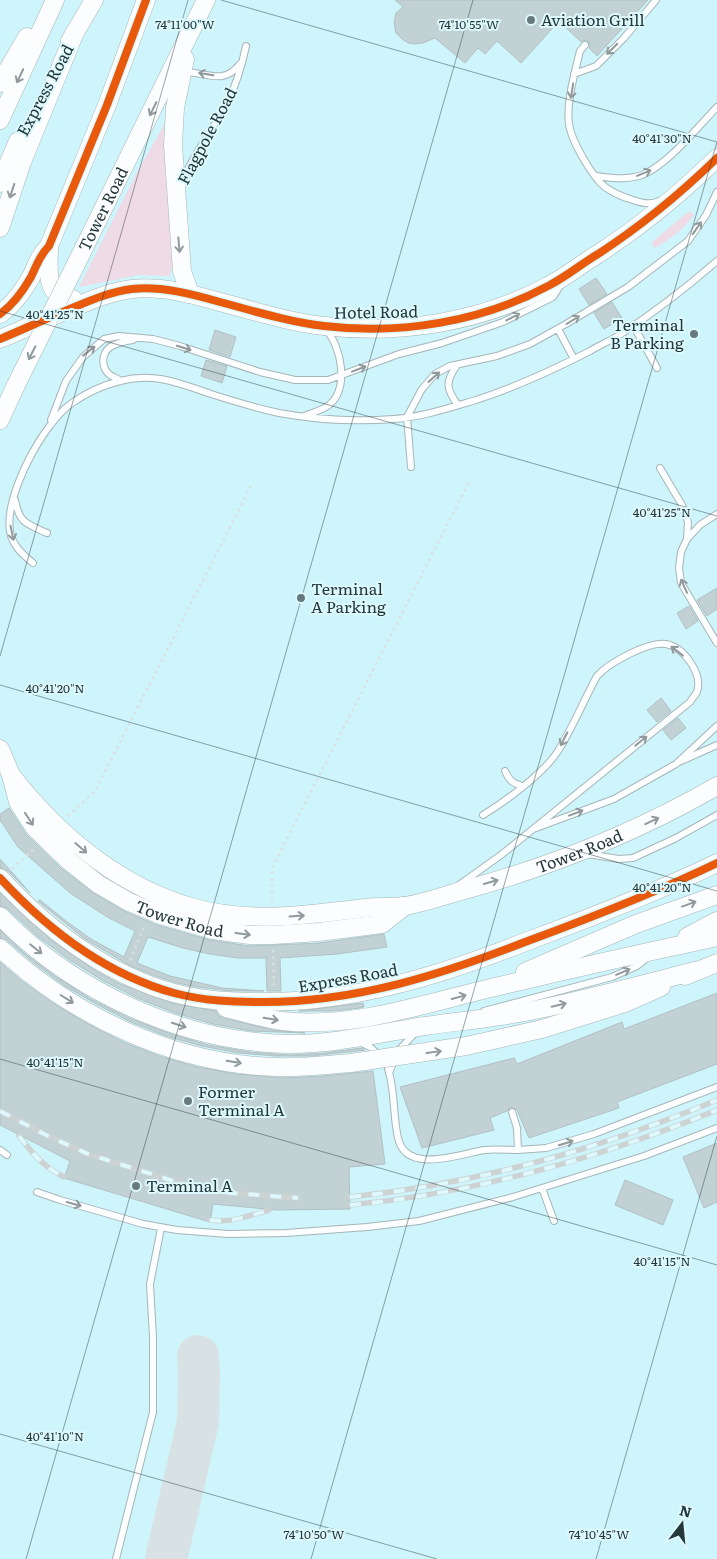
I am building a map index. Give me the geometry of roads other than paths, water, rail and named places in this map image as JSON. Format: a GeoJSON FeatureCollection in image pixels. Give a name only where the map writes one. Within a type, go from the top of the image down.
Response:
{"type":"FeatureCollection","features":[{"type":"Feature","properties":{"kind":"street"},"geometry":{"type":"LineString","coordinates":[[0,83],[49,0]]}},
{"type":"Feature","properties":{"kind":"street","name":"Express Road"},"geometry":{"type":"LineString","coordinates":[[0,120],[55,0]]}},
{"type":"Feature","properties":{"kind":"street","name":"Express Road"},"geometry":{"type":"LineString","coordinates":[[0,183],[29,118],[94,0]]}},
{"type":"Feature","properties":{"kind":"street"},"geometry":{"type":"LineString","coordinates":[[95,298],[67,299],[55,292],[48,277],[49,246],[107,106],[146,0]]}},
{"type":"Feature","properties":{"kind":"street"},"geometry":{"type":"LineString","coordinates":[[190,294],[182,271],[176,197],[173,132],[174,77],[190,34],[206,0]]}},
{"type":"Feature","properties":{"kind":"street"},"geometry":{"type":"LineString","coordinates":[[0,228],[22,162],[75,32]]}},
{"type":"Feature","properties":{"kind":"street","name":"Tower Road"},"geometry":{"type":"LineString","coordinates":[[0,420],[77,262],[174,77]]}},
{"type":"Feature","properties":{"kind":"street","name":"Hotel Road"},"geometry":{"type":"LineString","coordinates":[[0,339],[95,298],[112,292],[144,288],[158,288],[190,294],[321,326],[359,328],[399,327],[429,325],[456,320],[527,296],[550,285],[644,222],[680,193],[717,158]]}},
{"type":"Feature","properties":{"kind":"street"},"geometry":{"type":"LineString","coordinates":[[0,314],[18,297],[29,280],[40,255],[49,246]]}},
{"type":"Feature","properties":{"kind":"street","name":"Tower Road"},"geometry":{"type":"LineString","coordinates":[[0,749],[11,775],[29,798],[51,832],[87,853],[111,870],[149,891],[204,910],[230,914],[272,926],[322,914],[366,908],[405,906],[512,876],[575,853],[655,820],[717,786]]}},
{"type":"Feature","properties":{"kind":"street","name":"Express Road"},"geometry":{"type":"LineString","coordinates":[[6,874],[42,919],[87,952],[138,980],[173,992],[218,1001],[271,1002],[327,998],[372,991],[439,973],[509,949],[640,897],[717,863]]}},
{"type":"Feature","properties":{"kind":"street"},"geometry":{"type":"LineString","coordinates":[[488,989],[624,929],[717,894]]}},
{"type":"Feature","properties":{"kind":"street"},"geometry":{"type":"LineString","coordinates":[[0,916],[41,952],[75,977],[111,997],[165,1020],[208,1033],[264,1043],[305,1044],[349,1039],[377,1044],[424,1026],[548,1007],[695,971]]}},
{"type":"Feature","properties":{"kind":"street"},"geometry":{"type":"LineString","coordinates":[[665,948],[717,921]]}},
{"type":"Feature","properties":{"kind":"street"},"geometry":{"type":"LineString","coordinates":[[173,992],[242,1012],[283,1021],[341,1020],[378,1015],[435,1003],[717,936]]}},
{"type":"Feature","properties":{"kind":"street"},"geometry":{"type":"LineString","coordinates":[[0,948],[54,991],[123,1029],[188,1053],[244,1064],[289,1067],[351,1063],[457,1048],[542,1029],[625,1004],[717,962]]}},
{"type":"Feature","properties":{"kind":"lane"},"geometry":{"type":"LineString","coordinates":[[574,74],[596,66],[624,38],[656,0]]}},
{"type":"Feature","properties":{"kind":"lane"},"geometry":{"type":"LineString","coordinates":[[585,45],[580,51],[574,74],[569,110],[569,125],[585,162],[604,186],[621,196],[638,202],[655,203],[680,193]]}},
{"type":"Feature","properties":{"kind":"lane","name":"Flagpole Road"},"geometry":{"type":"LineString","coordinates":[[176,197],[196,153],[228,101],[243,61],[246,46]]}},
{"type":"Feature","properties":{"kind":"lane"},"geometry":{"type":"LineString","coordinates":[[174,77],[194,72],[228,76],[243,61]]}},
{"type":"Feature","properties":{"kind":"lane"},"geometry":{"type":"LineString","coordinates":[[596,176],[617,179],[630,178],[639,176],[657,167],[717,107]]}},
{"type":"Feature","properties":{"kind":"lane"},"geometry":{"type":"LineString","coordinates":[[412,467],[407,417],[422,390],[435,374],[450,366],[497,356],[530,344],[628,286],[688,241],[706,215],[717,192]]}},
{"type":"Feature","properties":{"kind":"lane"},"geometry":{"type":"LineString","coordinates":[[50,424],[71,403],[90,392],[121,381],[152,377],[167,379],[259,408],[300,417],[350,421],[407,417],[442,411],[502,391],[574,359],[620,334],[692,283],[717,261]]}},
{"type":"Feature","properties":{"kind":"lane"},"geometry":{"type":"LineString","coordinates":[[33,563],[21,553],[10,532],[9,520],[21,476],[50,424],[66,381],[82,356],[104,339],[119,336],[154,339],[260,372],[295,380],[328,380],[399,354],[451,340],[503,322],[552,297],[567,274]]}},
{"type":"Feature","properties":{"kind":"lane"},"geometry":{"type":"LineString","coordinates":[[300,417],[328,406],[337,396],[341,376],[341,358],[328,333],[321,326]]}},
{"type":"Feature","properties":{"kind":"lane"},"geometry":{"type":"LineString","coordinates":[[633,326],[658,368]]}},
{"type":"Feature","properties":{"kind":"lane"},"geometry":{"type":"LineString","coordinates":[[558,329],[574,359]]}},
{"type":"Feature","properties":{"kind":"lane"},"geometry":{"type":"LineString","coordinates":[[121,381],[109,375],[103,365],[104,356],[108,348],[119,343],[137,339]]}},
{"type":"Feature","properties":{"kind":"lane"},"geometry":{"type":"LineString","coordinates":[[457,365],[450,375],[448,384],[450,394],[458,406]]}},
{"type":"Feature","properties":{"kind":"lane"},"geometry":{"type":"LineString","coordinates":[[660,468],[682,504],[688,522],[687,539]]}},
{"type":"Feature","properties":{"kind":"lane"},"geometry":{"type":"LineString","coordinates":[[15,496],[18,514],[24,522],[47,533]]}},
{"type":"Feature","properties":{"kind":"lane"},"geometry":{"type":"LineString","coordinates":[[717,514],[700,525],[687,539],[680,552],[679,568],[681,583],[717,643]]}},
{"type":"Feature","properties":{"kind":"lane"},"geometry":{"type":"LineString","coordinates":[[444,896],[501,855],[690,702],[697,692],[698,679],[692,666],[678,649],[667,644],[655,644],[603,668],[548,765],[483,815]]}},
{"type":"Feature","properties":{"kind":"lane"},"geometry":{"type":"LineString","coordinates":[[676,764],[717,726]]}},
{"type":"Feature","properties":{"kind":"lane"},"geometry":{"type":"LineString","coordinates":[[530,831],[614,799],[676,764],[717,745]]}},
{"type":"Feature","properties":{"kind":"lane"},"geometry":{"type":"LineString","coordinates":[[505,771],[508,779],[522,786]]}},
{"type":"Feature","properties":{"kind":"lane"},"geometry":{"type":"LineString","coordinates":[[575,853],[618,860],[632,858],[676,838],[717,815]]}},
{"type":"Feature","properties":{"kind":"lane"},"geometry":{"type":"LineString","coordinates":[[389,1073],[398,1051],[424,1026],[612,977],[637,966],[665,948]]}},
{"type":"Feature","properties":{"kind":"lane"},"geometry":{"type":"LineString","coordinates":[[377,1044],[389,1073],[398,1138],[403,1150],[408,1154],[429,1161],[485,1150],[546,1148],[594,1134],[717,1088]]}},
{"type":"Feature","properties":{"kind":"lane"},"geometry":{"type":"LineString","coordinates":[[512,1112],[518,1150]]}},
{"type":"Feature","properties":{"kind":"lane"},"geometry":{"type":"LineString","coordinates":[[37,1192],[161,1228],[228,1234],[286,1233],[381,1226],[444,1215],[542,1188],[644,1156],[717,1128]]}},
{"type":"Feature","properties":{"kind":"lane"},"geometry":{"type":"LineString","coordinates":[[0,1150],[7,1155]]}},
{"type":"Feature","properties":{"kind":"lane"},"geometry":{"type":"LineString","coordinates":[[542,1188],[554,1221]]}},
{"type":"Feature","properties":{"kind":"lane"},"geometry":{"type":"LineString","coordinates":[[116,1559],[153,1412],[154,1337],[150,1284],[161,1228]]}},
{"type":"Feature","properties":{"kind":"railway"},"geometry":{"type":"LineString","coordinates":[[350,1197],[445,1183],[537,1162],[628,1134],[717,1100]]}},
{"type":"Feature","properties":{"kind":"railway"},"geometry":{"type":"LineString","coordinates":[[350,1205],[444,1192],[537,1171],[628,1143],[717,1110]]}},
{"type":"Feature","properties":{"kind":"railway"},"geometry":{"type":"LineString","coordinates":[[0,1111],[88,1154],[186,1185],[219,1192],[298,1198]]}},
{"type":"Feature","properties":{"kind":"railway"},"geometry":{"type":"LineString","coordinates":[[19,1136],[39,1160],[64,1177]]}},
{"type":"Feature","properties":{"kind":"railway"},"geometry":{"type":"LineString","coordinates":[[210,1220],[233,1220],[269,1210]]}},
{"type":"Feature","properties":{"kind":"place","name":"Aviation Grill"},"geometry":{"type":"Point","coordinates":[531,20]}},
{"type":"Feature","properties":{"kind":"place","name":"Terminal B Parking"},"geometry":{"type":"Point","coordinates":[694,334]}},
{"type":"Feature","properties":{"kind":"place","name":"Terminal A Parking"},"geometry":{"type":"Point","coordinates":[301,598]}},
{"type":"Feature","properties":{"kind":"place","name":"Former Terminal A"},"geometry":{"type":"Point","coordinates":[188,1101]}},
{"type":"Feature","properties":{"kind":"place","name":"Terminal A"},"geometry":{"type":"Point","coordinates":[136,1186]}}]}
